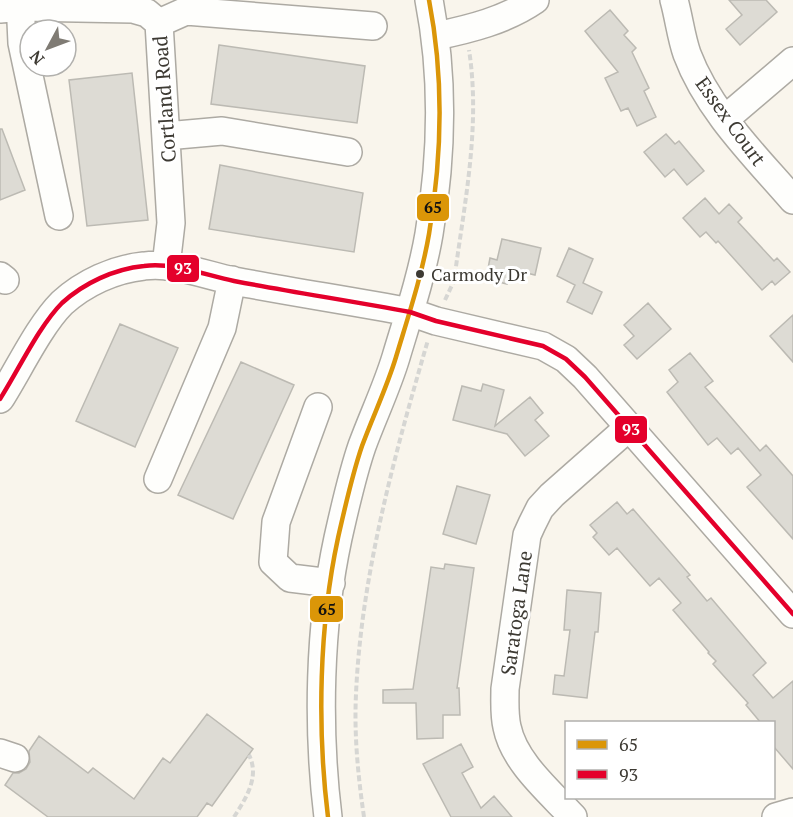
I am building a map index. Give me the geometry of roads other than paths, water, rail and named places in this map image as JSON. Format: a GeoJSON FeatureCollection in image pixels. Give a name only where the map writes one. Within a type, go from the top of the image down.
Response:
{"type":"FeatureCollection","features":[{"type":"Feature","properties":{"kind":"street"},"geometry":{"type":"LineString","coordinates":[[328,817],[320,710],[325,632],[338,539],[362,446],[382,399],[410,312],[429,236],[437,175],[439,108],[436,36],[429,0]]}},
{"type":"Feature","properties":{"kind":"street"},"geometry":{"type":"LineString","coordinates":[[436,36],[465,30],[500,18],[536,0]]}},
{"type":"Feature","properties":{"kind":"street","name":"Essex Court"},"geometry":{"type":"LineString","coordinates":[[674,0],[687,53],[702,87],[725,119],[793,200]]}},
{"type":"Feature","properties":{"kind":"street","name":"Cortland Road"},"geometry":{"type":"LineString","coordinates":[[14,5],[133,4],[147,12],[159,23],[171,223],[166,266]]}},
{"type":"Feature","properties":{"kind":"street"},"geometry":{"type":"LineString","coordinates":[[14,5],[59,216]]}},
{"type":"Feature","properties":{"kind":"street"},"geometry":{"type":"LineString","coordinates":[[159,23],[186,11],[374,26]]}},
{"type":"Feature","properties":{"kind":"street"},"geometry":{"type":"LineString","coordinates":[[725,119],[793,61]]}},
{"type":"Feature","properties":{"kind":"street"},"geometry":{"type":"LineString","coordinates":[[166,136],[222,131],[348,152]]}},
{"type":"Feature","properties":{"kind":"street"},"geometry":{"type":"LineString","coordinates":[[0,399],[62,304],[86,285],[114,272],[146,265],[166,266],[410,312],[436,321],[543,346],[566,358],[585,376],[793,614]]}},
{"type":"Feature","properties":{"kind":"street"},"geometry":{"type":"LineString","coordinates":[[158,479],[222,327],[232,280]]}},
{"type":"Feature","properties":{"kind":"street"},"geometry":{"type":"LineString","coordinates":[[318,407],[276,522],[273,562],[290,578],[331,584]]}},
{"type":"Feature","properties":{"kind":"street","name":"Saratoga Lane"},"geometry":{"type":"LineString","coordinates":[[573,817],[525,764],[513,745],[507,728],[504,708],[505,689],[527,536],[540,508],[629,427]]}},
{"type":"Feature","properties":{"kind":"street"},"geometry":{"type":"LineString","coordinates":[[776,817],[793,812]]}},
{"type":"Feature","properties":{"kind":"place","name":"Carmody Dr"},"geometry":{"type":"Point","coordinates":[420,274]}}]}
